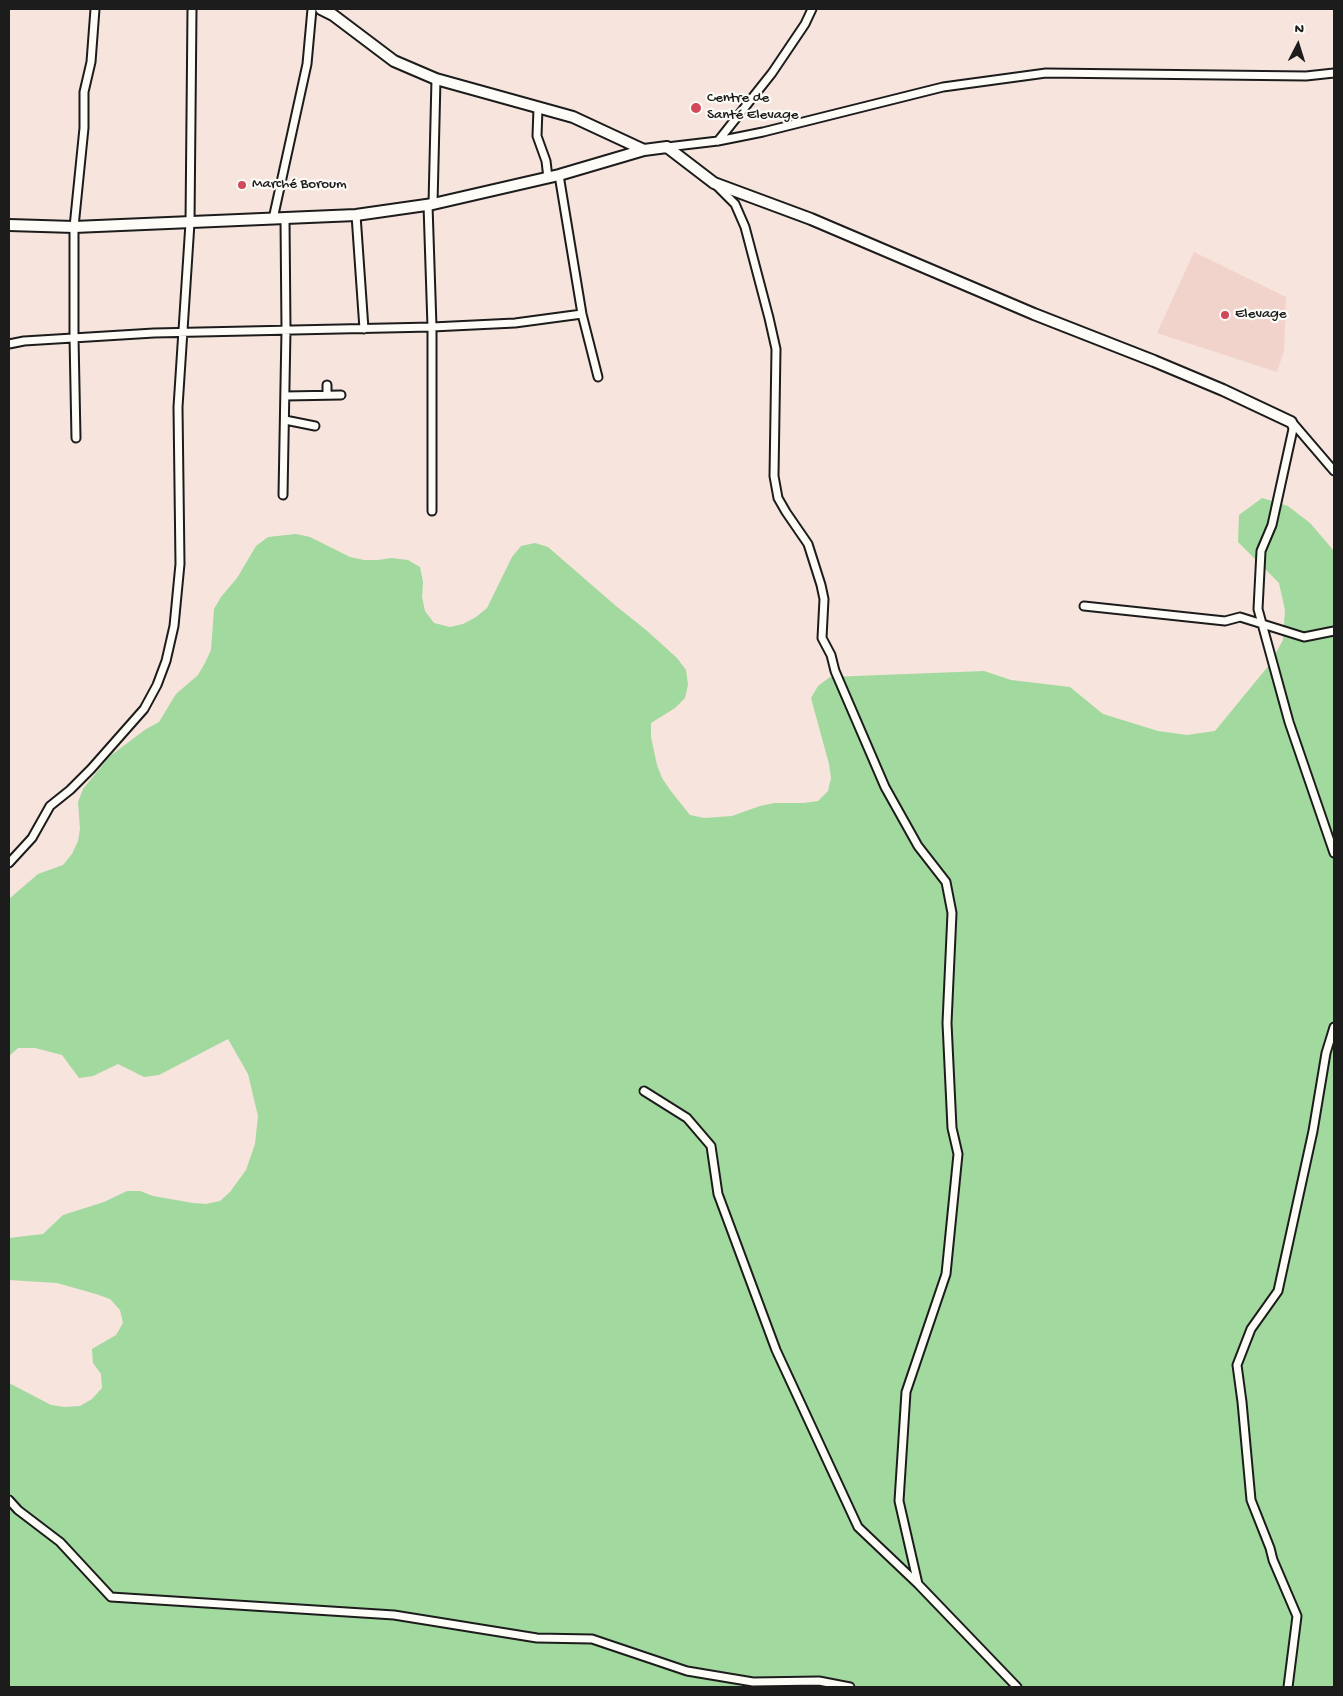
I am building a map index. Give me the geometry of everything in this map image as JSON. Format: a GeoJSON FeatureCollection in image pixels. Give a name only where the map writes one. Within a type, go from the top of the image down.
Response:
{"type":"FeatureCollection","features":[{"type":"Feature","properties":{"kind":"street"},"geometry":{"type":"LineString","coordinates":[[76,438],[74,227],[84,128],[84,92],[91,62],[95,9]]}},
{"type":"Feature","properties":{"kind":"street"},"geometry":{"type":"LineString","coordinates":[[9,863],[32,838],[50,806],[70,790],[91,769],[144,709],[157,685],[166,661],[174,626],[179,572],[180,462],[178,407],[190,223],[192,9]]}},
{"type":"Feature","properties":{"kind":"street"},"geometry":{"type":"LineString","coordinates":[[273,219],[306,64],[312,9]]}},
{"type":"Feature","properties":{"kind":"street"},"geometry":{"type":"LineString","coordinates":[[321,9],[333,15],[394,61],[436,79],[573,117],[644,150]]}},
{"type":"Feature","properties":{"kind":"street"},"geometry":{"type":"LineString","coordinates":[[718,140],[772,73],[805,24],[809,11]]}},
{"type":"Feature","properties":{"kind":"street"},"geometry":{"type":"LineString","coordinates":[[9,225],[74,227],[356,215],[431,204],[548,178],[644,150],[763,132],[943,87],[1046,74],[1306,76],[1334,73]]}},
{"type":"Feature","properties":{"kind":"street"},"geometry":{"type":"LineString","coordinates":[[432,511],[431,204],[436,79]]}},
{"type":"Feature","properties":{"kind":"street"},"geometry":{"type":"LineString","coordinates":[[538,108],[537,136],[546,161],[548,178]]}},
{"type":"Feature","properties":{"kind":"street"},"geometry":{"type":"LineString","coordinates":[[668,147],[714,183],[735,204],[741,220],[776,349],[774,476],[778,498],[808,544],[824,599],[822,638],[831,654],[835,671],[886,786],[918,846],[946,882],[952,914],[947,1023],[952,1128],[958,1154],[946,1274],[906,1392],[899,1501],[918,1584]]}},
{"type":"Feature","properties":{"kind":"street"},"geometry":{"type":"LineString","coordinates":[[559,175],[582,314],[598,377]]}},
{"type":"Feature","properties":{"kind":"street"},"geometry":{"type":"LineString","coordinates":[[714,183],[811,219],[1034,314],[1223,390],[1291,422],[1334,471]]}},
{"type":"Feature","properties":{"kind":"street"},"geometry":{"type":"LineString","coordinates":[[356,215],[364,329]]}},
{"type":"Feature","properties":{"kind":"street"},"geometry":{"type":"LineString","coordinates":[[283,495],[286,330],[285,219]]}},
{"type":"Feature","properties":{"kind":"street"},"geometry":{"type":"LineString","coordinates":[[9,344],[74,337],[184,332],[364,329],[515,323],[582,314]]}},
{"type":"Feature","properties":{"kind":"street"},"geometry":{"type":"LineString","coordinates":[[327,385],[327,395]]}},
{"type":"Feature","properties":{"kind":"street"},"geometry":{"type":"LineString","coordinates":[[285,396],[341,396]]}},
{"type":"Feature","properties":{"kind":"street"},"geometry":{"type":"LineString","coordinates":[[285,420],[315,426]]}},
{"type":"Feature","properties":{"kind":"street"},"geometry":{"type":"LineString","coordinates":[[1291,422],[1293,429],[1272,525],[1262,550],[1258,609],[1289,722],[1334,853]]}},
{"type":"Feature","properties":{"kind":"street"},"geometry":{"type":"LineString","coordinates":[[1084,606],[1225,621],[1240,617],[1304,637],[1334,631]]}},
{"type":"Feature","properties":{"kind":"street"},"geometry":{"type":"LineString","coordinates":[[1288,1687],[1297,1616],[1273,1560],[1252,1500],[1237,1365],[1251,1329],[1278,1291],[1313,1131],[1326,1053],[1334,1027]]}},
{"type":"Feature","properties":{"kind":"street"},"geometry":{"type":"LineString","coordinates":[[644,1091],[687,1118],[711,1146],[718,1194],[765,1323],[858,1527],[918,1584],[1017,1687]]}},
{"type":"Feature","properties":{"kind":"street"},"geometry":{"type":"LineString","coordinates":[[9,1500],[18,1510],[60,1542],[111,1597],[394,1615],[537,1638],[592,1640],[686,1671],[754,1682],[819,1682],[850,1687]]}},
{"type":"Feature","properties":{"kind":"shaded area","name":"Elevage"},"geometry":{"type":"Polygon","coordinates":[[[1194,252],[1286,297],[1284,351],[1277,372],[1157,333],[1194,252]]]}},
{"type":"Feature","properties":{"kind":"green space"},"geometry":{"type":"Polygon","coordinates":[[[1262,498],[1288,506],[1310,523],[1334,551],[1334,1687],[9,1687],[9,1383],[51,1405],[65,1407],[80,1406],[92,1399],[102,1388],[101,1374],[93,1363],[92,1349],[116,1335],[123,1323],[120,1310],[110,1299],[57,1283],[9,1280],[9,1238],[43,1234],[63,1215],[104,1202],[127,1191],[140,1191],[153,1196],[193,1203],[206,1204],[220,1201],[230,1192],[246,1170],[255,1144],[258,1116],[248,1074],[228,1039],[159,1075],[144,1077],[118,1064],[93,1076],[79,1078],[62,1055],[35,1048],[18,1048],[9,1056],[9,899],[38,874],[63,865],[72,854],[78,841],[80,829],[78,802],[83,789],[110,756],[146,729],[159,722],[176,694],[198,675],[211,650],[214,609],[221,597],[237,578],[256,546],[268,537],[296,534],[310,537],[350,557],[364,560],[391,558],[408,560],[420,567],[425,611],[434,623],[450,627],[463,624],[487,608],[512,557],[521,546],[535,543],[548,547],[646,630],[677,658],[686,670],[688,685],[685,698],[675,708],[651,723],[651,737],[662,778],[690,815],[704,818],[732,816],[775,803],[818,801],[828,791],[831,778],[829,764],[811,698],[818,686],[830,677],[984,671],[1011,680],[1070,687],[1103,714],[1158,731],[1187,735],[1215,731],[1270,664],[1283,640],[1285,610],[1279,583],[1238,542],[1239,515],[1262,498]]]}},
{"type":"Feature","properties":{"kind":"place","name":"Centre de Santé Elevage"},"geometry":{"type":"Point","coordinates":[696,108]}},
{"type":"Feature","properties":{"kind":"place","name":"Marché Boroum"},"geometry":{"type":"Point","coordinates":[242,185]}},
{"type":"Feature","properties":{"kind":"place","name":"Elevage"},"geometry":{"type":"Point","coordinates":[1225,315]}}]}
